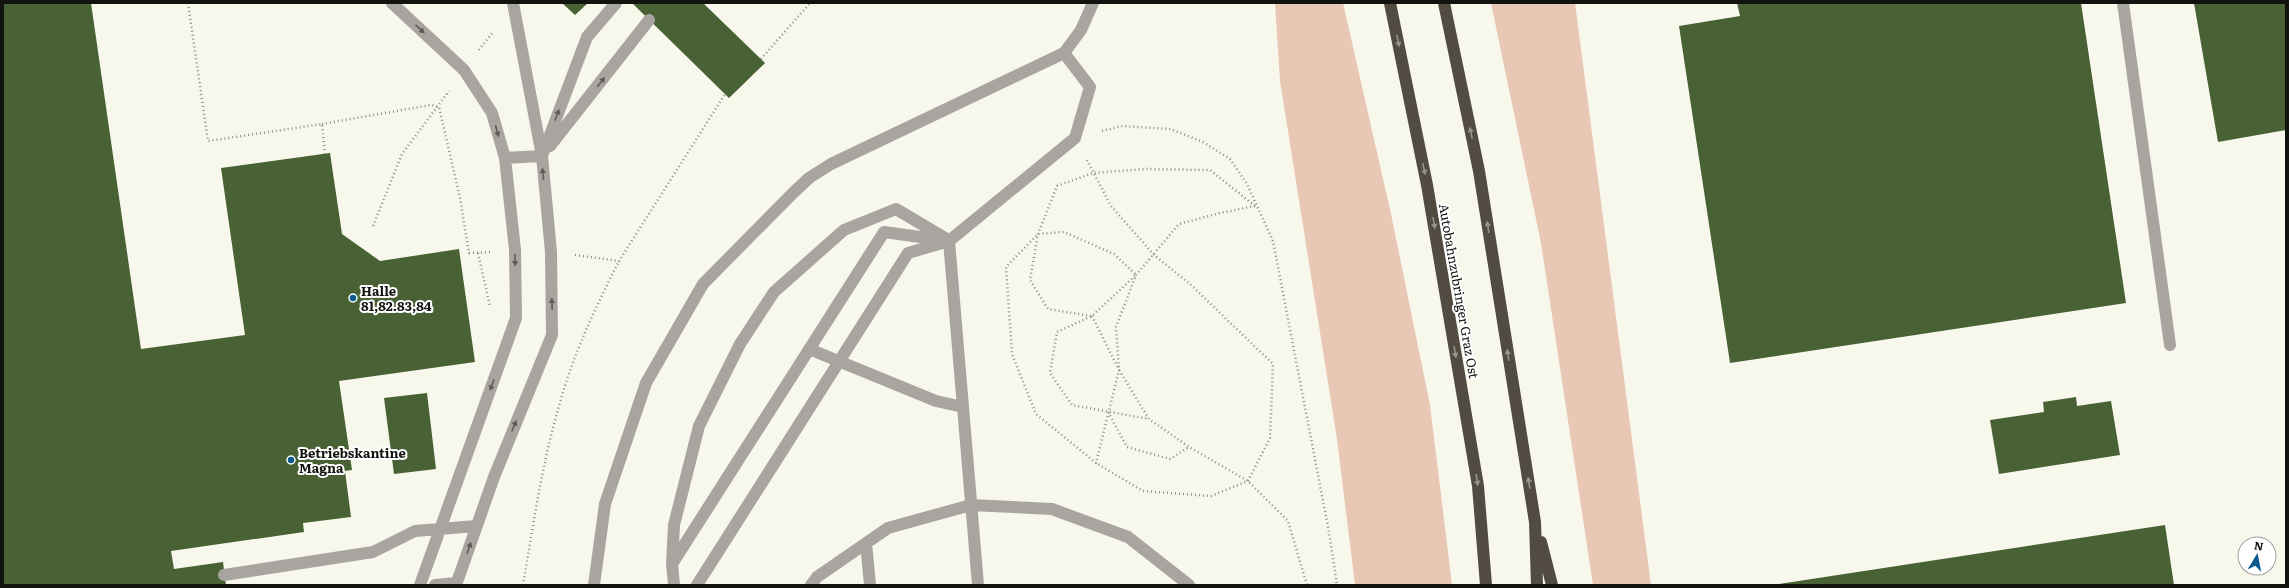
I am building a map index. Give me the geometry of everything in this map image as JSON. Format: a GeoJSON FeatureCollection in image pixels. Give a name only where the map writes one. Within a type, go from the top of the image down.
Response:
{"type":"FeatureCollection","features":[{"type":"Feature","properties":{"kind":"highway","name":"Autobahnzubringer Graz Ost"},"geometry":{"type":"LineString","coordinates":[[1390,3],[1427,185],[1478,486],[1486,585]]}},
{"type":"Feature","properties":{"kind":"highway"},"geometry":{"type":"LineString","coordinates":[[1444,3],[1479,171],[1535,522],[1552,585]]}},
{"type":"Feature","properties":{"kind":"highway"},"geometry":{"type":"LineString","coordinates":[[1535,522],[1537,585]]}},
{"type":"Feature","properties":{"kind":"lane"},"geometry":{"type":"LineString","coordinates":[[392,3],[464,70],[492,113],[505,158],[515,250],[516,318],[420,585]]}},
{"type":"Feature","properties":{"kind":"lane"},"geometry":{"type":"LineString","coordinates":[[542,156],[587,37],[616,3]]}},
{"type":"Feature","properties":{"kind":"lane"},"geometry":{"type":"LineString","coordinates":[[594,585],[605,504],[646,383],[703,284],[809,178],[831,164],[1064,53],[1081,30],[1093,3]]}},
{"type":"Feature","properties":{"kind":"lane"},"geometry":{"type":"LineString","coordinates":[[2123,3],[2170,345]]}},
{"type":"Feature","properties":{"kind":"lane"},"geometry":{"type":"LineString","coordinates":[[435,585],[457,584],[494,477],[552,335],[551,252],[542,156],[513,4]]}},
{"type":"Feature","properties":{"kind":"lane"},"geometry":{"type":"LineString","coordinates":[[505,158],[542,156],[649,20]]}},
{"type":"Feature","properties":{"kind":"lane"},"geometry":{"type":"LineString","coordinates":[[697,585],[908,253],[950,241],[1075,138],[1090,87],[1064,53]]}},
{"type":"Feature","properties":{"kind":"lane"},"geometry":{"type":"LineString","coordinates":[[674,585],[672,564],[674,525],[699,426],[740,344],[774,292],[844,230],[896,209],[950,241]]}},
{"type":"Feature","properties":{"kind":"lane"},"geometry":{"type":"LineString","coordinates":[[672,564],[884,232],[950,241]]}},
{"type":"Feature","properties":{"kind":"lane"},"geometry":{"type":"LineString","coordinates":[[950,241],[978,585]]}},
{"type":"Feature","properties":{"kind":"lane"},"geometry":{"type":"LineString","coordinates":[[809,349],[936,401],[963,407]]}},
{"type":"Feature","properties":{"kind":"lane"},"geometry":{"type":"LineString","coordinates":[[811,585],[817,576],[888,528],[971,505],[1052,509],[1059,511],[1128,537],[1189,585]]}},
{"type":"Feature","properties":{"kind":"lane"},"geometry":{"type":"LineString","coordinates":[[224,575],[373,552],[414,531],[476,526]]}},
{"type":"Feature","properties":{"kind":"lane"},"geometry":{"type":"LineString","coordinates":[[866,543],[870,585]]}},
{"type":"Feature","properties":{"kind":"path"},"geometry":{"type":"LineString","coordinates":[[188,3],[208,141],[322,124],[431,105],[439,107]]}},
{"type":"Feature","properties":{"kind":"path"},"geometry":{"type":"LineString","coordinates":[[761,59],[810,3]]}},
{"type":"Feature","properties":{"kind":"path"},"geometry":{"type":"LineString","coordinates":[[373,226],[402,154],[439,107],[464,70],[513,4]]}},
{"type":"Feature","properties":{"kind":"path"},"geometry":{"type":"LineString","coordinates":[[523,585],[538,497],[558,406],[588,322],[619,260],[725,94]]}},
{"type":"Feature","properties":{"kind":"path"},"geometry":{"type":"LineString","coordinates":[[439,107],[460,198],[469,253],[515,250]]}},
{"type":"Feature","properties":{"kind":"path"},"geometry":{"type":"LineString","coordinates":[[322,124],[325,154]]}},
{"type":"Feature","properties":{"kind":"path"},"geometry":{"type":"LineString","coordinates":[[1136,275],[1114,254],[1064,232],[1038,234],[1006,267],[1012,354],[1036,414],[1096,463],[1143,491],[1211,496],[1248,481],[1270,438],[1273,364],[1190,284],[1154,255],[1111,206],[1075,138],[1121,126],[1171,129],[1203,142],[1230,160],[1247,184],[1255,206],[1273,241],[1328,525],[1337,585]]}},
{"type":"Feature","properties":{"kind":"path"},"geometry":{"type":"LineString","coordinates":[[1092,316],[1048,309],[1030,280],[1038,234],[1057,186],[1093,173],[1144,169],[1210,170],[1255,206]]}},
{"type":"Feature","properties":{"kind":"path"},"geometry":{"type":"LineString","coordinates":[[1149,419],[1072,405],[1050,374],[1057,332],[1092,316],[1136,275],[1179,224],[1220,213],[1255,206]]}},
{"type":"Feature","properties":{"kind":"path"},"geometry":{"type":"LineString","coordinates":[[551,252],[619,260]]}},
{"type":"Feature","properties":{"kind":"path"},"geometry":{"type":"LineString","coordinates":[[1096,463],[1119,370],[1116,327],[1136,275]]}},
{"type":"Feature","properties":{"kind":"path"},"geometry":{"type":"LineString","coordinates":[[1092,316],[1119,370],[1149,419],[1189,447],[1248,481],[1288,521],[1307,585]]}},
{"type":"Feature","properties":{"kind":"path"},"geometry":{"type":"LineString","coordinates":[[1108,411],[1127,447],[1170,459],[1189,447]]}},
{"type":"Feature","properties":{"kind":"shaded area"},"geometry":{"type":"Polygon","coordinates":[[[1275,3],[1343,3],[1391,214],[1430,405],[1452,585],[1355,585],[1337,439],[1280,81],[1275,3]]]}},
{"type":"Feature","properties":{"kind":"shaded area"},"geometry":{"type":"Polygon","coordinates":[[[1491,3],[1575,3],[1651,585],[1593,585],[1541,243],[1491,3]]]}},
{"type":"Feature","properties":{"kind":"building","name":"Halle 81,82.83,84"},"geometry":{"type":"Polygon","coordinates":[[[3,3],[91,3],[141,349],[245,335],[221,168],[330,153],[342,234],[380,261],[459,249],[475,362],[339,381],[352,470],[345,471],[351,517],[303,523],[304,532],[171,551],[174,569],[223,562],[226,585],[3,585],[3,3]]]}},
{"type":"Feature","properties":{"kind":"building"},"geometry":{"type":"Polygon","coordinates":[[[562,3],[588,3],[575,15],[562,3]]]}},
{"type":"Feature","properties":{"kind":"building"},"geometry":{"type":"Polygon","coordinates":[[[632,3],[703,3],[765,63],[729,98],[632,3]]]}},
{"type":"Feature","properties":{"kind":"building"},"geometry":{"type":"Polygon","coordinates":[[[1737,3],[2081,3],[2126,303],[1730,363],[1679,26],[1740,16],[1737,3]]]}},
{"type":"Feature","properties":{"kind":"building"},"geometry":{"type":"Polygon","coordinates":[[[2194,3],[2286,3],[2286,130],[2218,142],[2194,3]]]}},
{"type":"Feature","properties":{"kind":"building"},"geometry":{"type":"Polygon","coordinates":[[[427,393],[436,469],[394,474],[384,398],[427,393]]]}},
{"type":"Feature","properties":{"kind":"building"},"geometry":{"type":"Polygon","coordinates":[[[2076,397],[2077,406],[2111,401],[2120,455],[1999,474],[1990,420],[2044,412],[2043,402],[2076,397]]]}},
{"type":"Feature","properties":{"kind":"building"},"geometry":{"type":"Polygon","coordinates":[[[2165,525],[2174,585],[1779,585],[1779,584],[2165,525]]]}},
{"type":"Feature","properties":{"kind":"place","name":"Halle 81,82.83,84"},"geometry":{"type":"Point","coordinates":[353,298]}},
{"type":"Feature","properties":{"kind":"place","name":"Betriebskantine Magna"},"geometry":{"type":"Point","coordinates":[291,460]}}]}
